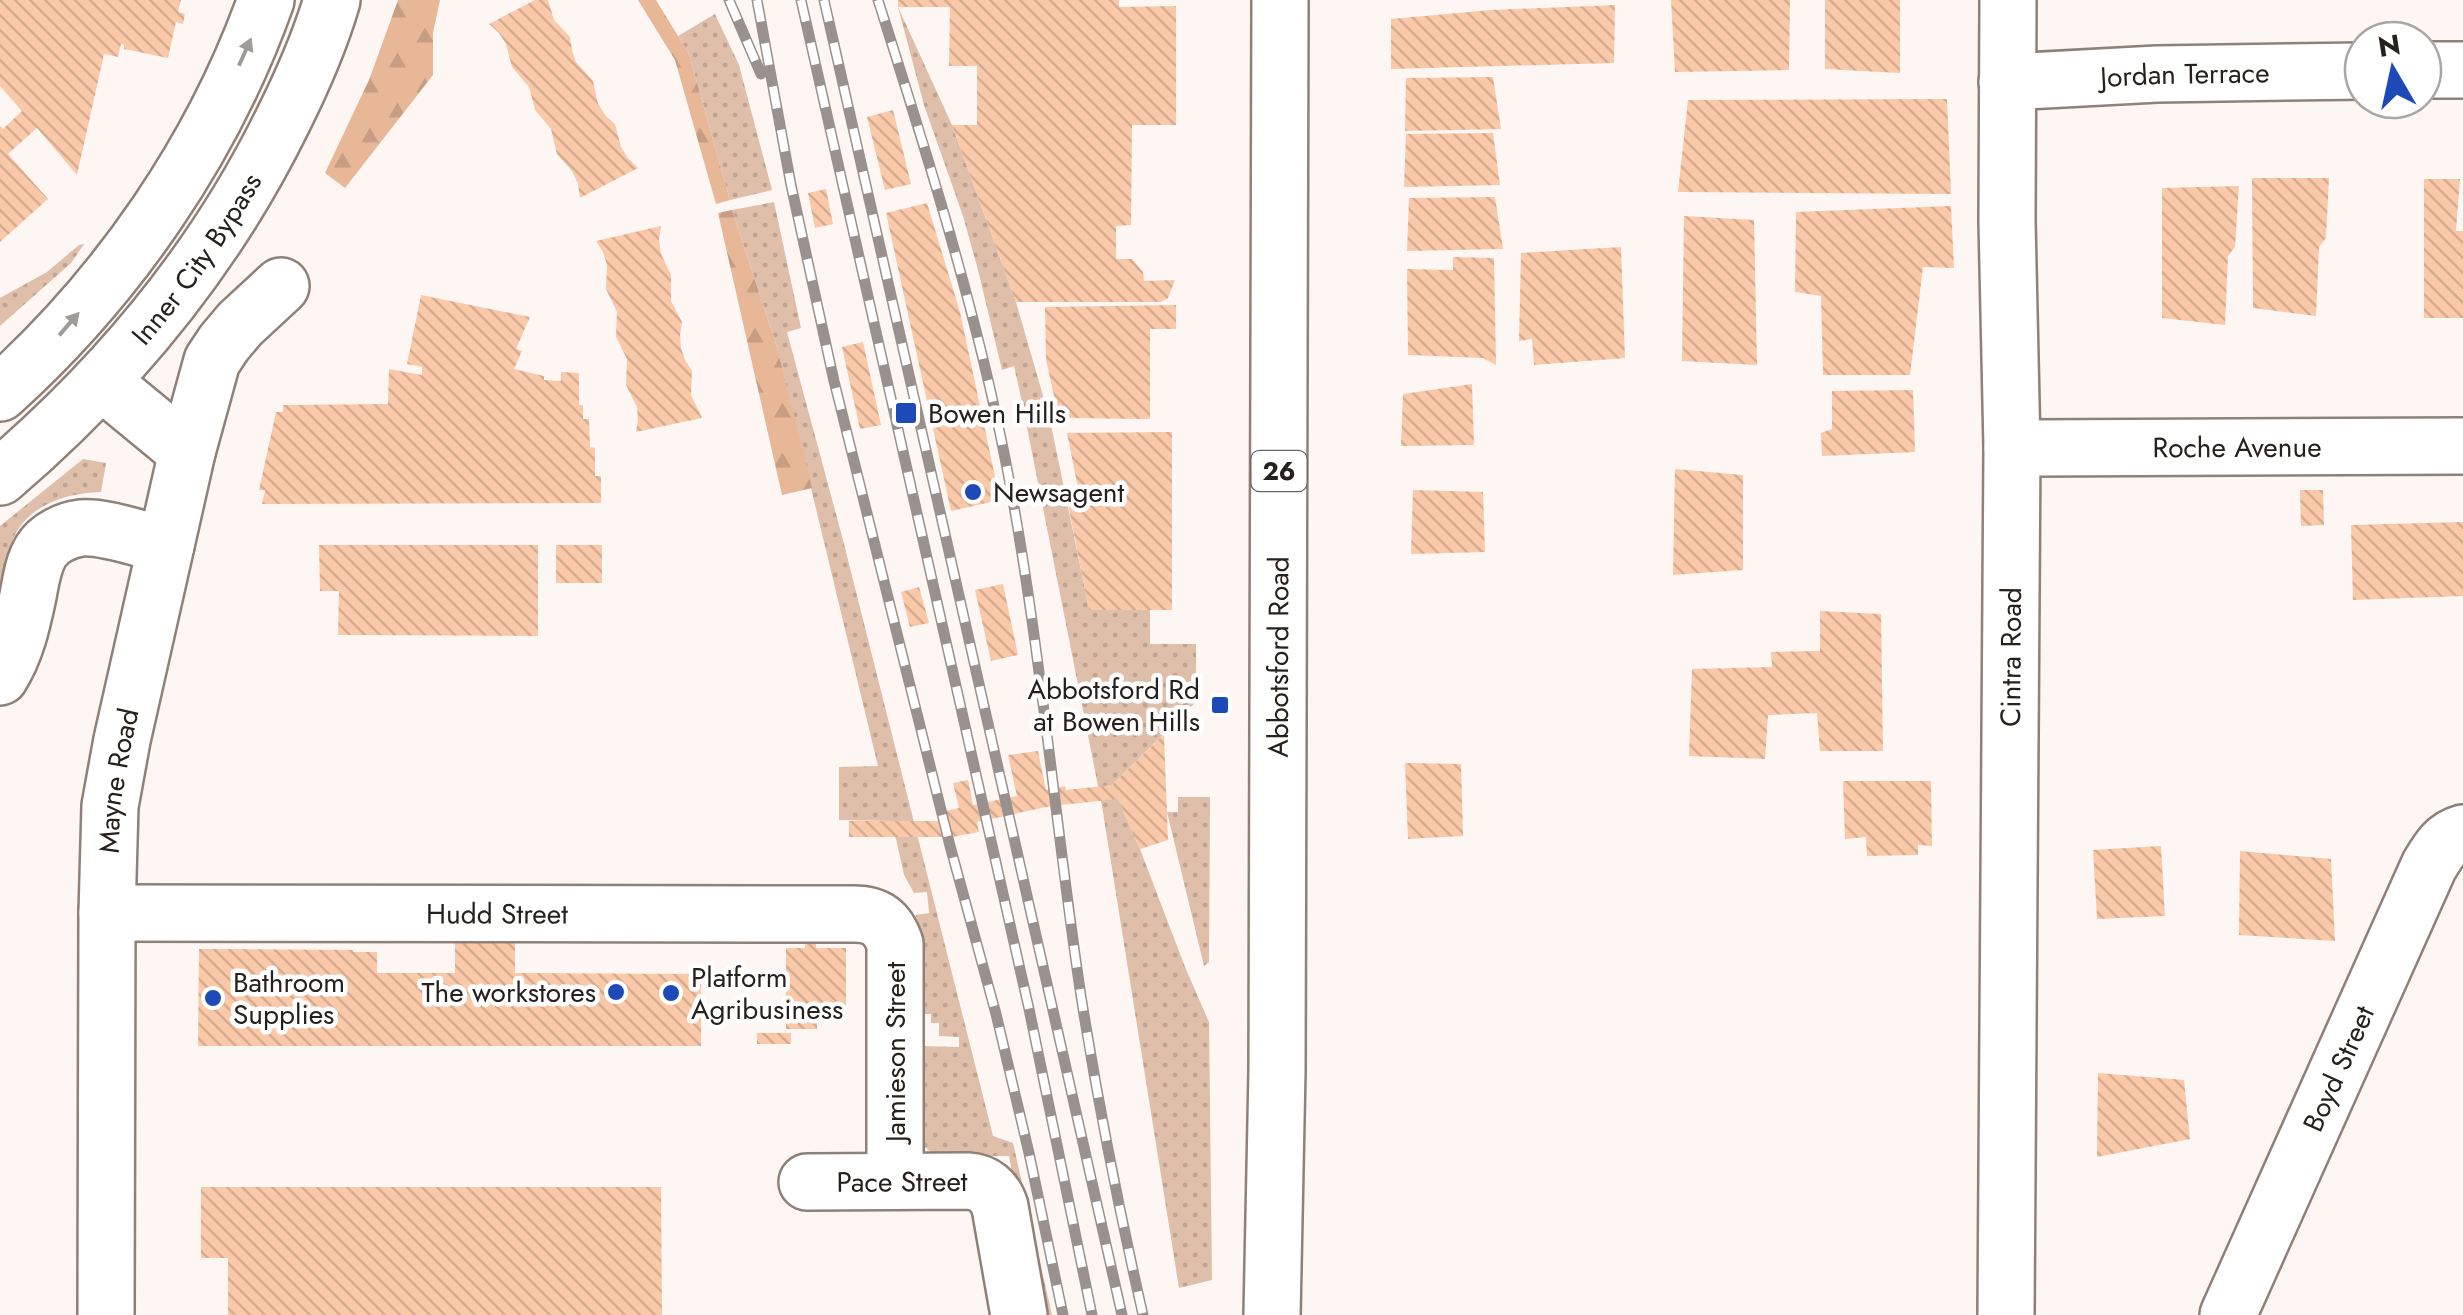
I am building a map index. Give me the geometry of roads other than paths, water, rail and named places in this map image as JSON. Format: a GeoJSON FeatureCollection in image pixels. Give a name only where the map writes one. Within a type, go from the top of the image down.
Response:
{"type":"FeatureCollection","features":[{"type":"Feature","properties":{"kind":"main road","name":"Inner City Bypass"},"geometry":{"type":"LineString","coordinates":[[0,392],[60,335],[150,223],[228,92],[266,0]]}},
{"type":"Feature","properties":{"kind":"main road","name":"Inner City Bypass"},"geometry":{"type":"LineString","coordinates":[[0,477],[102,382],[158,317],[216,239],[256,174],[298,88],[332,0]]}},
{"type":"Feature","properties":{"kind":"main road","name":"Abbotsford Road"},"geometry":{"type":"LineString","coordinates":[[1272,1315],[1277,1071],[1280,0]]}},
{"type":"Feature","properties":{"kind":"main road","name":"Cintra Road"},"geometry":{"type":"LineString","coordinates":[[2006,1315],[2012,448],[2008,0]]}},
{"type":"Feature","properties":{"kind":"main road","name":"Jordan Terrace"},"geometry":{"type":"LineString","coordinates":[[2007,82],[2157,74],[2343,71]]}},
{"type":"Feature","properties":{"kind":"main road","name":"Mayne Road"},"geometry":{"type":"LineString","coordinates":[[106,1315],[110,806],[187,452],[212,361],[240,324],[281,286]]}},
{"type":"Feature","properties":{"kind":"main road"},"geometry":{"type":"LineString","coordinates":[[102,382],[187,452]]}},
{"type":"Feature","properties":{"kind":"main road","name":"Roche Avenue"},"geometry":{"type":"LineString","coordinates":[[2012,448],[2463,446]]}},
{"type":"Feature","properties":{"kind":"main road"},"geometry":{"type":"LineString","coordinates":[[0,677],[16,643],[34,566],[48,543],[82,528],[166,545]]}},
{"type":"Feature","properties":{"kind":"main road","name":"Boyd Street"},"geometry":{"type":"LineString","coordinates":[[2228,1315],[2429,866],[2451,836],[2463,833]]}},
{"type":"Feature","properties":{"kind":"main road","name":"Hudd Street"},"geometry":{"type":"LineString","coordinates":[[107,912],[866,914],[886,924]]}},
{"type":"Feature","properties":{"kind":"main road","name":"Jamieson Street"},"geometry":{"type":"LineString","coordinates":[[886,924],[895,944],[894,1182]]}},
{"type":"Feature","properties":{"kind":"main road","name":"Pace Street"},"geometry":{"type":"LineString","coordinates":[[807,1182],[976,1182],[992,1191],[1000,1207],[1019,1315]]}},
{"type":"Feature","properties":{"kind":"railway"},"geometry":{"type":"LineString","coordinates":[[729,0],[761,74]]}},
{"type":"Feature","properties":{"kind":"railway"},"geometry":{"type":"LineString","coordinates":[[757,0],[791,185],[834,381],[996,1014],[1063,1315]]}},
{"type":"Feature","properties":{"kind":"railway"},"geometry":{"type":"LineString","coordinates":[[801,0],[1029,1009],[1092,1315]]}},
{"type":"Feature","properties":{"kind":"railway"},"geometry":{"type":"LineString","coordinates":[[824,0],[1122,1315]]}},
{"type":"Feature","properties":{"kind":"railway"},"geometry":{"type":"LineString","coordinates":[[878,0],[964,284],[1005,458],[1028,592],[1081,996],[1109,1156],[1143,1315]]}},
{"type":"Feature","properties":{"kind":"place","name":"Bowen Hills"},"geometry":{"type":"Point","coordinates":[906,413]}},
{"type":"Feature","properties":{"kind":"place","name":"Newsagent"},"geometry":{"type":"Point","coordinates":[973,492]}},
{"type":"Feature","properties":{"kind":"place","name":"Abbotsford Rd at Bowen Hills"},"geometry":{"type":"Point","coordinates":[1220,705]}},
{"type":"Feature","properties":{"kind":"place","name":"The workstores"},"geometry":{"type":"Point","coordinates":[616,992]}},
{"type":"Feature","properties":{"kind":"place","name":"Platform Agribusiness"},"geometry":{"type":"Point","coordinates":[671,993]}},
{"type":"Feature","properties":{"kind":"place","name":"Bathroom Supplies"},"geometry":{"type":"Point","coordinates":[213,998]}}]}
